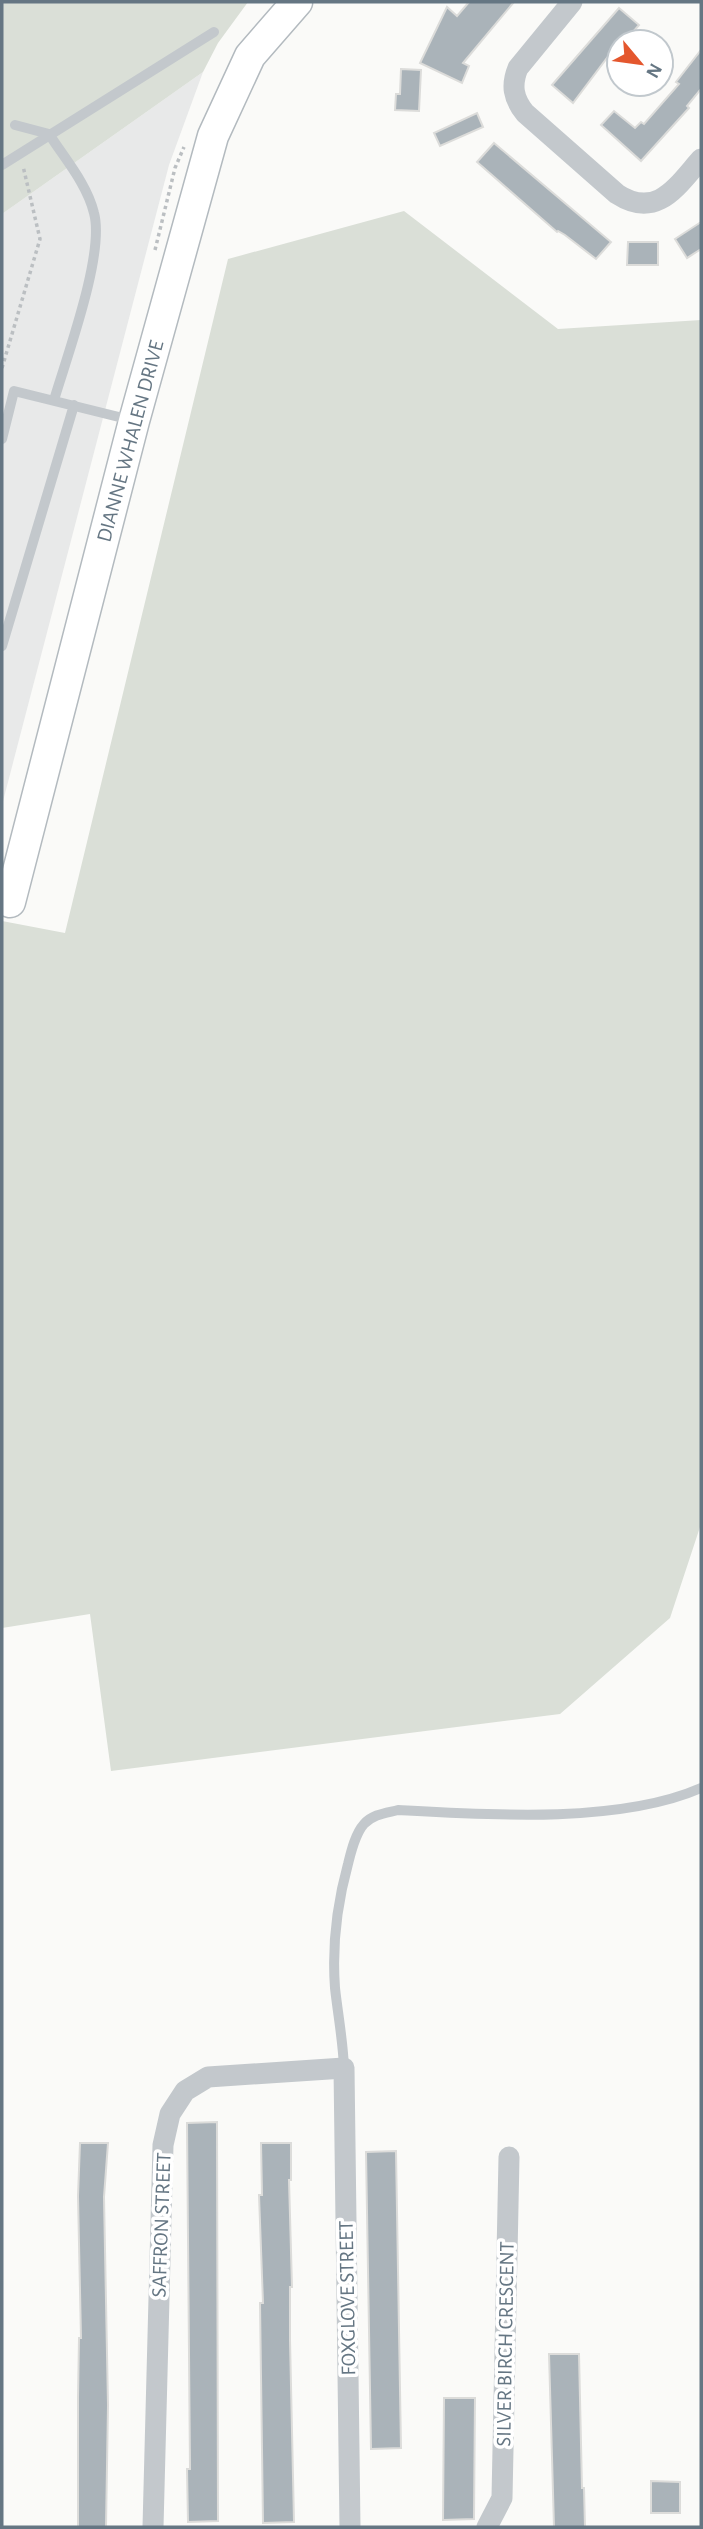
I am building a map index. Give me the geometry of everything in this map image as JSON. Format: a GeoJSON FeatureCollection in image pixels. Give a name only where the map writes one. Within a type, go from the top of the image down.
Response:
{"type":"FeatureCollection","features":[{"type":"Feature","properties":{"kind":"street","name":"DIANNE WHALEN DRIVE"},"geometry":{"type":"LineString","coordinates":[[6,901],[213,136],[250,55],[297,2]]}},
{"type":"Feature","properties":{"kind":"street"},"geometry":{"type":"LineString","coordinates":[[572,2],[518,68],[514,77],[515,98],[525,113],[617,194],[632,201],[651,203],[668,195],[701,159]]}},
{"type":"Feature","properties":{"kind":"street","name":"SAFFRON STREET"},"geometry":{"type":"LineString","coordinates":[[153,2527],[163,2145],[170,2115],[185,2091],[208,2077],[344,2068]]}},
{"type":"Feature","properties":{"kind":"street","name":"FOXGLOVE STREET"},"geometry":{"type":"LineString","coordinates":[[344,2068],[350,2527]]}},
{"type":"Feature","properties":{"kind":"street","name":"SILVER BIRCH CRESCENT"},"geometry":{"type":"LineString","coordinates":[[487,2527],[502,2498],[509,2157]]}},
{"type":"Feature","properties":{"kind":"lane"},"geometry":{"type":"LineString","coordinates":[[2,165],[214,32]]}},
{"type":"Feature","properties":{"kind":"lane"},"geometry":{"type":"LineString","coordinates":[[15,125],[49,134],[85,188],[94,214],[95,255],[54,400]]}},
{"type":"Feature","properties":{"kind":"lane"},"geometry":{"type":"LineString","coordinates":[[2,391],[15,391],[134,421]]}},
{"type":"Feature","properties":{"kind":"lane"},"geometry":{"type":"LineString","coordinates":[[2,439],[15,391]]}},
{"type":"Feature","properties":{"kind":"lane"},"geometry":{"type":"LineString","coordinates":[[2,646],[74,405]]}},
{"type":"Feature","properties":{"kind":"lane"},"geometry":{"type":"LineString","coordinates":[[344,2068],[335,1986],[334,1939],[343,1882],[352,1850],[363,1825],[378,1814],[398,1810],[538,1814],[638,1806],[681,1796],[701,1788]]}},
{"type":"Feature","properties":{"kind":"path"},"geometry":{"type":"LineString","coordinates":[[2,368],[40,239],[28,193],[27,176],[18,154]]}},
{"type":"Feature","properties":{"kind":"shaded area"},"geometry":{"type":"Polygon","coordinates":[[[2,2],[248,2],[218,43],[203,72],[2,214],[2,2]]]}},
{"type":"Feature","properties":{"kind":"shaded area"},"geometry":{"type":"Polygon","coordinates":[[[203,72],[169,165],[2,805],[2,214],[203,72]]]}},
{"type":"Feature","properties":{"kind":"shaded area"},"geometry":{"type":"Polygon","coordinates":[[[404,211],[558,329],[701,320],[701,1524],[670,1618],[560,1714],[111,1771],[90,1614],[2,1628],[2,921],[65,933],[228,259],[404,211]]]}},
{"type":"Feature","properties":{"kind":"building"},"geometry":{"type":"Polygon","coordinates":[[[469,2],[514,2],[463,63],[469,66],[462,83],[420,63],[447,7],[457,16],[469,2]]]}},
{"type":"Feature","properties":{"kind":"building"},"geometry":{"type":"Polygon","coordinates":[[[619,8],[639,25],[636,28],[605,28],[605,61],[573,103],[552,85],[619,8]]]}},
{"type":"Feature","properties":{"kind":"building"},"geometry":{"type":"Polygon","coordinates":[[[701,50],[701,89],[687,106],[689,108],[641,161],[601,125],[614,111],[635,128],[641,122],[644,124],[667,98],[675,98],[675,89],[679,84],[676,82],[701,50]]]}},
{"type":"Feature","properties":{"kind":"building"},"geometry":{"type":"Polygon","coordinates":[[[401,69],[421,70],[419,111],[395,110],[396,94],[400,94],[401,69]]]}},
{"type":"Feature","properties":{"kind":"building"},"geometry":{"type":"Polygon","coordinates":[[[477,113],[483,127],[440,146],[434,133],[477,113]]]}},
{"type":"Feature","properties":{"kind":"building"},"geometry":{"type":"Polygon","coordinates":[[[494,143],[611,242],[596,259],[557,232],[477,162],[494,143]]]}},
{"type":"Feature","properties":{"kind":"building"},"geometry":{"type":"Polygon","coordinates":[[[701,222],[701,249],[687,258],[675,239],[701,222]]]}},
{"type":"Feature","properties":{"kind":"building"},"geometry":{"type":"Polygon","coordinates":[[[628,242],[658,242],[658,265],[627,265],[628,242]]]}},
{"type":"Feature","properties":{"kind":"building"},"geometry":{"type":"Polygon","coordinates":[[[217,2122],[218,2521],[188,2522],[187,2469],[190,2469],[187,2123],[217,2122]]]}},
{"type":"Feature","properties":{"kind":"building"},"geometry":{"type":"Polygon","coordinates":[[[80,2143],[108,2143],[104,2197],[108,2405],[106,2527],[78,2527],[80,2143]]]}},
{"type":"Feature","properties":{"kind":"building"},"geometry":{"type":"Polygon","coordinates":[[[261,2143],[291,2143],[290,2340],[294,2522],[263,2523],[260,2303],[263,2303],[259,2195],[262,2195],[261,2143]]]}},
{"type":"Feature","properties":{"kind":"building"},"geometry":{"type":"Polygon","coordinates":[[[396,2151],[401,2448],[371,2449],[366,2152],[396,2151]]]}},
{"type":"Feature","properties":{"kind":"building"},"geometry":{"type":"Polygon","coordinates":[[[549,2354],[579,2354],[585,2527],[554,2527],[549,2354]]]}},
{"type":"Feature","properties":{"kind":"building"},"geometry":{"type":"Polygon","coordinates":[[[444,2398],[475,2398],[474,2519],[443,2520],[444,2398]]]}},
{"type":"Feature","properties":{"kind":"building"},"geometry":{"type":"Polygon","coordinates":[[[651,2481],[680,2482],[680,2513],[651,2513],[651,2481]]]}}]}
